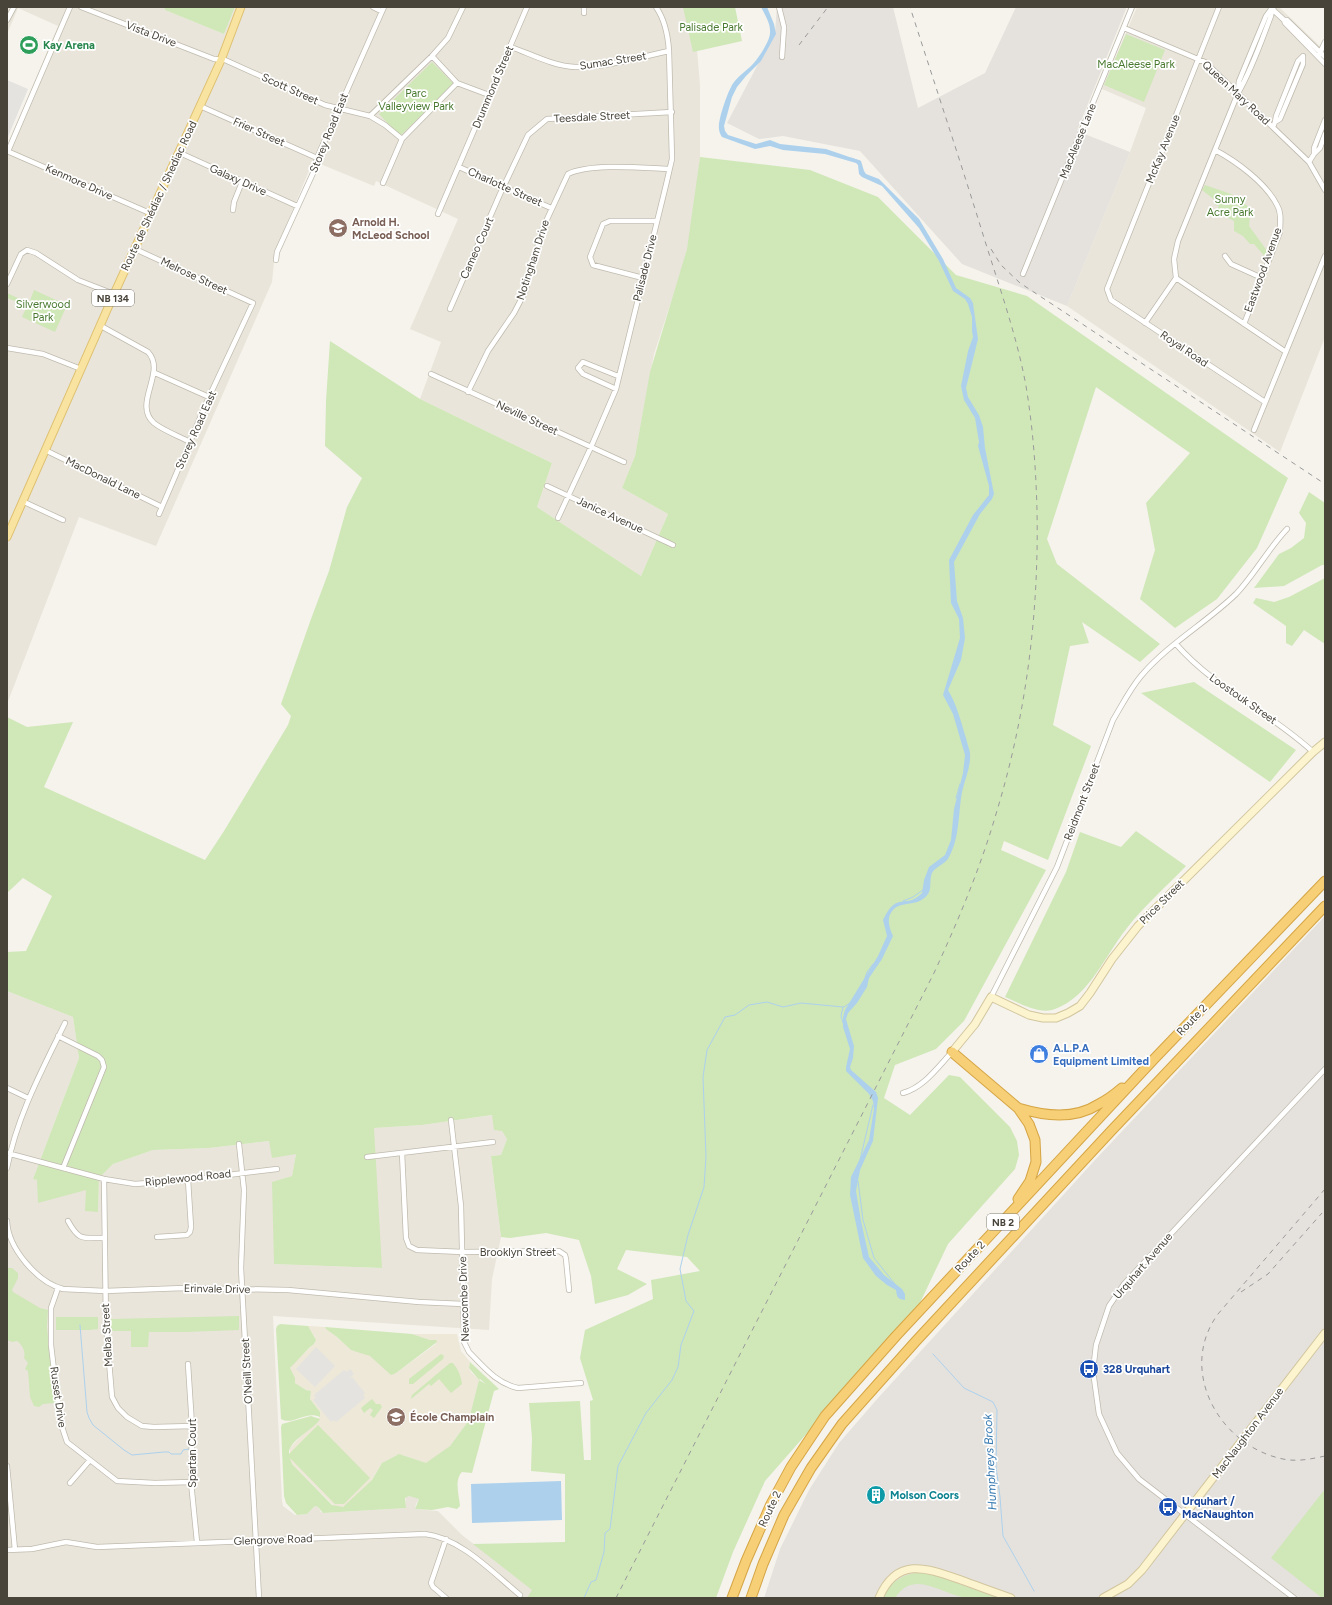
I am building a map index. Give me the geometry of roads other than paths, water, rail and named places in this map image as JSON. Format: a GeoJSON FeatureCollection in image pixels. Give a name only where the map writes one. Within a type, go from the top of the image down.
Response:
{"type":"FeatureCollection","features":[{"type":"Feature","properties":{"kind":"highway","name":"Route 2"},"geometry":{"type":"LineString","coordinates":[[732,1598],[746,1561],[771,1504],[790,1467],[826,1416],[896,1336],[1155,1058],[1325,881]]}},
{"type":"Feature","properties":{"kind":"highway","name":"Route 2"},"geometry":{"type":"LineString","coordinates":[[751,1598],[763,1564],[784,1515],[811,1468],[842,1424],[916,1341],[1085,1158],[1325,906]]}},
{"type":"Feature","properties":{"kind":"highway"},"geometry":{"type":"LineString","coordinates":[[952,1052],[1018,1108],[1029,1124],[1035,1140],[1036,1162],[1030,1181],[988,1238]]}},
{"type":"Feature","properties":{"kind":"highway"},"geometry":{"type":"LineString","coordinates":[[1018,1108],[1040,1114],[1058,1116],[1081,1112],[1099,1105],[1124,1087],[1155,1058]]}},
{"type":"Feature","properties":{"kind":"main road","name":"Route de Shédiac / Shediac Road"},"geometry":{"type":"LineString","coordinates":[[7,537],[114,294],[180,153],[221,60],[237,21],[241,7]]}},
{"type":"Feature","properties":{"kind":"street"},"geometry":{"type":"LineString","coordinates":[[7,20],[14,7]]}},
{"type":"Feature","properties":{"kind":"street"},"geometry":{"type":"LineString","coordinates":[[7,151],[70,7]]}},
{"type":"Feature","properties":{"kind":"street","name":"Vista Drive"},"geometry":{"type":"LineString","coordinates":[[81,7],[214,59],[221,60]]}},
{"type":"Feature","properties":{"kind":"street"},"geometry":{"type":"LineString","coordinates":[[237,21],[244,7]]}},
{"type":"Feature","properties":{"kind":"street"},"geometry":{"type":"LineString","coordinates":[[373,7],[382,9]]}},
{"type":"Feature","properties":{"kind":"street"},"geometry":{"type":"LineString","coordinates":[[370,116],[432,56],[448,38],[463,7]]}},
{"type":"Feature","properties":{"kind":"street","name":"Drummond Street"},"geometry":{"type":"LineString","coordinates":[[438,214],[527,7]]}},
{"type":"Feature","properties":{"kind":"street"},"geometry":{"type":"LineString","coordinates":[[584,7],[584,13]]}},
{"type":"Feature","properties":{"kind":"street","name":"Palisade Drive"},"geometry":{"type":"LineString","coordinates":[[558,518],[616,389],[672,159],[670,51],[668,36],[660,13],[656,7]]}},
{"type":"Feature","properties":{"kind":"street"},"geometry":{"type":"LineString","coordinates":[[779,7],[784,27],[782,57]]}},
{"type":"Feature","properties":{"kind":"street","name":"MacAleese Lane"},"geometry":{"type":"LineString","coordinates":[[1023,274],[1132,7]]}},
{"type":"Feature","properties":{"kind":"street","name":"McKay Avenue"},"geometry":{"type":"LineString","coordinates":[[1108,292],[1108,286],[1220,7]]}},
{"type":"Feature","properties":{"kind":"street"},"geometry":{"type":"LineString","coordinates":[[1272,8],[1284,20],[1284,23],[1324,60]]}},
{"type":"Feature","properties":{"kind":"street"},"geometry":{"type":"LineString","coordinates":[[1145,323],[1176,278],[1174,259],[1178,241],[1238,93],[1244,84],[1271,16],[1272,8]]}},
{"type":"Feature","properties":{"kind":"street","name":"Storey Road East"},"geometry":{"type":"LineString","coordinates":[[276,260],[276,252],[314,171],[317,158],[382,9]]}},
{"type":"Feature","properties":{"kind":"street","name":"Queen Mary Road"},"geometry":{"type":"LineString","coordinates":[[1124,28],[1205,62],[1309,162],[1325,190]]}},
{"type":"Feature","properties":{"kind":"street"},"geometry":{"type":"LineString","coordinates":[[1320,55],[1325,42]]}},
{"type":"Feature","properties":{"kind":"street","name":"Sumac Street"},"geometry":{"type":"LineString","coordinates":[[510,46],[558,64],[575,67],[600,65],[670,51]]}},
{"type":"Feature","properties":{"kind":"street"},"geometry":{"type":"LineString","coordinates":[[1272,127],[1275,122],[1280,119],[1303,64],[1304,56],[1310,46]]}},
{"type":"Feature","properties":{"kind":"street"},"geometry":{"type":"LineString","coordinates":[[432,56],[457,83],[489,95]]}},
{"type":"Feature","properties":{"kind":"street","name":"Scott Street"},"geometry":{"type":"LineString","coordinates":[[221,60],[225,60],[325,105],[339,107],[370,116],[385,125],[402,139]]}},
{"type":"Feature","properties":{"kind":"street"},"geometry":{"type":"LineString","coordinates":[[383,183],[402,139],[457,83]]}},
{"type":"Feature","properties":{"kind":"street","name":"Frier Street"},"geometry":{"type":"LineString","coordinates":[[200,106],[317,158]]}},
{"type":"Feature","properties":{"kind":"street","name":"Teesdale Street"},"geometry":{"type":"LineString","coordinates":[[504,187],[528,134],[547,119],[672,112]]}},
{"type":"Feature","properties":{"kind":"street"},"geometry":{"type":"LineString","coordinates":[[1314,154],[1314,148],[1325,120]]}},
{"type":"Feature","properties":{"kind":"street"},"geometry":{"type":"LineString","coordinates":[[1309,162],[1320,148],[1325,134]]}},
{"type":"Feature","properties":{"kind":"street","name":"Eastwood Avenue"},"geometry":{"type":"LineString","coordinates":[[1215,150],[1246,170],[1269,193],[1278,205],[1281,216],[1280,232],[1244,324]]}},
{"type":"Feature","properties":{"kind":"street","name":"Kenmore Drive"},"geometry":{"type":"LineString","coordinates":[[7,151],[152,214]]}},
{"type":"Feature","properties":{"kind":"street","name":"Galaxy Drive"},"geometry":{"type":"LineString","coordinates":[[180,153],[297,206]]}},
{"type":"Feature","properties":{"kind":"street","name":"Charlotte Street"},"geometry":{"type":"LineString","coordinates":[[459,167],[551,208]]}},
{"type":"Feature","properties":{"kind":"street","name":"Notingham Drive"},"geometry":{"type":"LineString","coordinates":[[468,392],[488,351],[514,313],[525,292],[542,230],[568,174],[577,170],[627,167],[669,170]]}},
{"type":"Feature","properties":{"kind":"street"},"geometry":{"type":"LineString","coordinates":[[233,210],[234,202],[242,182]]}},
{"type":"Feature","properties":{"kind":"street","name":"Cameo Court"},"geometry":{"type":"LineString","coordinates":[[450,309],[504,187]]}},
{"type":"Feature","properties":{"kind":"street"},"geometry":{"type":"LineString","coordinates":[[643,278],[593,265],[590,257],[603,224],[610,221],[657,221]]}},
{"type":"Feature","properties":{"kind":"street","name":"Melrose Street"},"geometry":{"type":"LineString","coordinates":[[135,249],[253,303]]}},
{"type":"Feature","properties":{"kind":"street"},"geometry":{"type":"LineString","coordinates":[[7,284],[21,254],[27,250],[36,253],[78,280],[114,294]]}},
{"type":"Feature","properties":{"kind":"street"},"geometry":{"type":"LineString","coordinates":[[1225,256],[1231,264],[1262,278]]}},
{"type":"Feature","properties":{"kind":"street"},"geometry":{"type":"LineString","coordinates":[[1254,430],[1325,256]]}},
{"type":"Feature","properties":{"kind":"street"},"geometry":{"type":"LineString","coordinates":[[1176,278],[1286,352]]}},
{"type":"Feature","properties":{"kind":"street","name":"Royal Road"},"geometry":{"type":"LineString","coordinates":[[1108,292],[1111,300],[1265,402]]}},
{"type":"Feature","properties":{"kind":"street","name":"Storey Road East"},"geometry":{"type":"LineString","coordinates":[[159,514],[253,303]]}},
{"type":"Feature","properties":{"kind":"street"},"geometry":{"type":"LineString","coordinates":[[101,326],[148,352],[154,362],[155,372],[150,388],[147,407],[149,417],[158,425],[190,442]]}},
{"type":"Feature","properties":{"kind":"street"},"geometry":{"type":"LineString","coordinates":[[7,348],[43,354],[81,369]]}},
{"type":"Feature","properties":{"kind":"street"},"geometry":{"type":"LineString","coordinates":[[616,389],[582,374],[578,368],[583,362],[618,376]]}},
{"type":"Feature","properties":{"kind":"street"},"geometry":{"type":"LineString","coordinates":[[155,372],[210,397]]}},
{"type":"Feature","properties":{"kind":"street","name":"Neville Street"},"geometry":{"type":"LineString","coordinates":[[431,374],[624,462]]}},
{"type":"Feature","properties":{"kind":"street","name":"MacDonald Lane"},"geometry":{"type":"LineString","coordinates":[[45,450],[162,507]]}},
{"type":"Feature","properties":{"kind":"street","name":"Janice Avenue"},"geometry":{"type":"LineString","coordinates":[[547,486],[673,545]]}},
{"type":"Feature","properties":{"kind":"street"},"geometry":{"type":"LineString","coordinates":[[22,501],[62,520]]}},
{"type":"Feature","properties":{"kind":"street","name":"Reidmont Street"},"geometry":{"type":"LineString","coordinates":[[902,1093],[914,1090],[923,1083],[952,1052],[975,1024],[991,997],[1057,867],[1116,715],[1125,698],[1141,677],[1162,656],[1236,594],[1252,575],[1275,541],[1287,529]]}},
{"type":"Feature","properties":{"kind":"street","name":"Loostouk Street"},"geometry":{"type":"LineString","coordinates":[[1176,644],[1189,660],[1204,672],[1294,734],[1313,752]]}},
{"type":"Feature","properties":{"kind":"street","name":"Price Street"},"geometry":{"type":"LineString","coordinates":[[991,997],[1029,1015],[1043,1018],[1056,1018],[1080,1006],[1112,959],[1138,926],[1313,752],[1325,742]]}},
{"type":"Feature","properties":{"kind":"street"},"geometry":{"type":"LineString","coordinates":[[7,1168],[8,1154],[28,1098],[65,1023]]}},
{"type":"Feature","properties":{"kind":"street"},"geometry":{"type":"LineString","coordinates":[[58,1036],[98,1056],[102,1060],[104,1067],[62,1168]]}},
{"type":"Feature","properties":{"kind":"street","name":"Urquhart Avenue"},"geometry":{"type":"LineString","coordinates":[[1294,1598],[1139,1479],[1118,1453],[1099,1414],[1093,1371],[1096,1345],[1109,1306],[1124,1284],[1325,1069]]}},
{"type":"Feature","properties":{"kind":"street"},"geometry":{"type":"LineString","coordinates":[[7,1088],[28,1098]]}},
{"type":"Feature","properties":{"kind":"street","name":"Newcombe Drive"},"geometry":{"type":"LineString","coordinates":[[451,1120],[460,1192],[463,1252],[464,1333],[466,1346],[469,1352],[499,1381],[518,1388],[581,1383]]}},
{"type":"Feature","properties":{"kind":"street"},"geometry":{"type":"LineString","coordinates":[[367,1157],[493,1142]]}},
{"type":"Feature","properties":{"kind":"street","name":"O'Neill Street"},"geometry":{"type":"LineString","coordinates":[[239,1144],[244,1190],[241,1255],[242,1290],[259,1598]]}},
{"type":"Feature","properties":{"kind":"street","name":"Brooklyn Street"},"geometry":{"type":"LineString","coordinates":[[402,1153],[407,1242],[413,1248],[417,1250],[463,1252],[559,1251],[565,1255],[566,1258],[569,1290]]}},
{"type":"Feature","properties":{"kind":"street","name":"Ripplewood Road"},"geometry":{"type":"LineString","coordinates":[[8,1154],[104,1179],[135,1184],[188,1180],[242,1172],[277,1169]]}},
{"type":"Feature","properties":{"kind":"street","name":"Melba Street"},"geometry":{"type":"LineString","coordinates":[[104,1179],[106,1325],[112,1397],[118,1408],[127,1417],[142,1426],[192,1426]]}},
{"type":"Feature","properties":{"kind":"street"},"geometry":{"type":"LineString","coordinates":[[158,1237],[187,1235],[190,1232],[188,1180]]}},
{"type":"Feature","properties":{"kind":"street","name":"Erinvale Drive"},"geometry":{"type":"LineString","coordinates":[[7,1221],[7,1226],[14,1243],[24,1262],[40,1276],[58,1288],[105,1291],[184,1288],[288,1290],[419,1302],[463,1304]]}},
{"type":"Feature","properties":{"kind":"street"},"geometry":{"type":"LineString","coordinates":[[68,1221],[76,1235],[85,1238],[104,1238]]}},
{"type":"Feature","properties":{"kind":"street","name":"Russet Drive"},"geometry":{"type":"LineString","coordinates":[[58,1288],[51,1308],[51,1327],[60,1421],[67,1442],[112,1478],[122,1482],[191,1482]]}},
{"type":"Feature","properties":{"kind":"street","name":"MacNaughton Avenue"},"geometry":{"type":"LineString","coordinates":[[1103,1598],[1128,1584],[1142,1570],[1325,1333]]}},
{"type":"Feature","properties":{"kind":"street","name":"Spartan Court"},"geometry":{"type":"LineString","coordinates":[[188,1364],[192,1426],[191,1482],[197,1542]]}},
{"type":"Feature","properties":{"kind":"street"},"geometry":{"type":"LineString","coordinates":[[70,1483],[90,1460]]}},
{"type":"Feature","properties":{"kind":"street"},"geometry":{"type":"LineString","coordinates":[[7,1466],[8,1494],[15,1550]]}},
{"type":"Feature","properties":{"kind":"street","name":"Glengrove Road"},"geometry":{"type":"LineString","coordinates":[[7,1550],[43,1547],[66,1542],[96,1547],[424,1534],[446,1539],[460,1546],[520,1595]]}},
{"type":"Feature","properties":{"kind":"street"},"geometry":{"type":"LineString","coordinates":[[446,1539],[431,1583],[434,1588],[446,1598]]}},
{"type":"Feature","properties":{"kind":"street"},"geometry":{"type":"LineString","coordinates":[[879,1598],[886,1585],[895,1576],[904,1571],[920,1568],[935,1571],[1010,1598]]}},
{"type":"Feature","properties":{"kind":"water"},"geometry":{"type":"Polygon","coordinates":[[[761,7],[767,7],[774,24],[776,34],[761,61],[737,87],[732,97],[724,126],[725,131],[728,135],[756,144],[770,140],[780,144],[826,149],[861,161],[866,174],[879,179],[919,219],[943,259],[956,288],[970,298],[973,303],[978,339],[966,388],[968,397],[979,415],[983,427],[985,448],[994,494],[992,499],[980,514],[954,562],[957,601],[963,618],[965,638],[961,660],[948,690],[954,702],[970,751],[969,768],[962,792],[957,833],[953,849],[948,859],[932,873],[928,894],[920,901],[897,907],[889,916],[890,929],[893,936],[882,959],[869,978],[867,987],[857,1003],[848,1013],[846,1019],[854,1046],[853,1058],[850,1067],[851,1070],[876,1092],[878,1098],[873,1141],[860,1170],[856,1191],[861,1221],[869,1257],[884,1275],[902,1289],[905,1294],[905,1300],[900,1299],[897,1296],[896,1290],[876,1276],[863,1258],[850,1195],[851,1177],[869,1140],[874,1109],[873,1101],[869,1094],[846,1071],[850,1049],[843,1027],[843,1017],[845,1010],[878,956],[887,936],[883,920],[888,911],[897,903],[916,898],[922,893],[924,880],[929,867],[945,855],[951,840],[954,809],[963,773],[965,755],[953,714],[943,695],[960,638],[959,619],[951,603],[949,560],[973,515],[989,495],[989,486],[978,446],[979,442],[975,418],[964,400],[961,386],[968,351],[973,337],[972,317],[968,304],[965,299],[953,291],[939,261],[919,228],[882,186],[862,177],[859,174],[858,165],[856,163],[825,154],[783,150],[770,146],[755,149],[722,137],[719,129],[720,120],[724,103],[730,88],[757,59],[766,45],[769,36],[769,23],[761,7]]]}},
{"type":"Feature","properties":{"kind":"water"},"geometry":{"type":"Polygon","coordinates":[[[561,1481],[562,1520],[472,1523],[471,1484],[561,1481]]]}},
{"type":"Feature","properties":{"kind":"waterway"},"geometry":{"type":"LineString","coordinates":[[851,158],[860,161]]}},
{"type":"Feature","properties":{"kind":"waterway"},"geometry":{"type":"LineString","coordinates":[[956,798],[960,784]]}},
{"type":"Feature","properties":{"kind":"waterway"},"geometry":{"type":"LineString","coordinates":[[903,901],[913,897],[923,890]]}},
{"type":"Feature","properties":{"kind":"waterway"},"geometry":{"type":"LineString","coordinates":[[865,978],[867,972],[873,964]]}},
{"type":"Feature","properties":{"kind":"waterway"},"geometry":{"type":"LineString","coordinates":[[584,1598],[591,1582],[596,1580],[604,1552],[605,1533],[610,1529],[618,1466],[646,1413],[672,1380],[678,1367],[681,1345],[694,1311],[686,1301],[680,1269],[688,1235],[704,1187],[706,1157],[703,1077],[707,1050],[725,1017],[735,1015],[749,1005],[767,1002],[783,1007],[801,1003],[843,1007]]}},
{"type":"Feature","properties":{"kind":"waterway","name":"Humphreys Brook"},"geometry":{"type":"LineString","coordinates":[[844,1007],[850,1003]]}},
{"type":"Feature","properties":{"kind":"waterway","name":"Humphreys Brook"},"geometry":{"type":"LineString","coordinates":[[843,1007],[841,1016],[843,1023]]}},
{"type":"Feature","properties":{"kind":"waterway","name":"Humphreys Brook"},"geometry":{"type":"LineString","coordinates":[[860,1160],[873,1105]]}},
{"type":"Feature","properties":{"kind":"waterway","name":"Humphreys Brook"},"geometry":{"type":"LineString","coordinates":[[858,1181],[863,1220],[874,1258],[895,1284]]}},
{"type":"Feature","properties":{"kind":"waterway"},"geometry":{"type":"LineString","coordinates":[[80,1325],[87,1412],[93,1425],[132,1455],[164,1452],[181,1454],[183,1450],[189,1449]]}},
{"type":"Feature","properties":{"kind":"waterway","name":"Humphreys Brook"},"geometry":{"type":"LineString","coordinates":[[933,1354],[964,1388],[993,1402],[997,1410],[996,1466],[1003,1536],[1034,1591]]}},
{"type":"Feature","properties":{"kind":"railway"},"geometry":{"type":"LineString","coordinates":[[799,45],[828,7]]}},
{"type":"Feature","properties":{"kind":"railway"},"geometry":{"type":"LineString","coordinates":[[616,1598],[934,973],[968,895],[990,834],[1006,777],[1023,702],[1033,626],[1037,550],[1035,465],[1031,417],[1026,386],[1008,313],[910,7]]}},
{"type":"Feature","properties":{"kind":"railway"},"geometry":{"type":"LineString","coordinates":[[991,249],[1001,265],[1020,283],[1325,484]]}},
{"type":"Feature","properties":{"kind":"railway"},"geometry":{"type":"LineString","coordinates":[[1325,1189],[1218,1314],[1206,1336],[1202,1358],[1204,1381],[1211,1403],[1223,1422],[1240,1439],[1260,1451],[1283,1459],[1299,1460],[1325,1456]]}},
{"type":"Feature","properties":{"kind":"railway"},"geometry":{"type":"LineString","coordinates":[[1241,1292],[1268,1274],[1322,1213]]}},
{"type":"Feature","properties":{"kind":"place","name":"Kay Arena"},"geometry":{"type":"Point","coordinates":[29,45]}},
{"type":"Feature","properties":{"kind":"place","name":"Arnold H. McLeod School"},"geometry":{"type":"Point","coordinates":[338,228]}},
{"type":"Feature","properties":{"kind":"place","name":"A.L.P.A Equipment Limited"},"geometry":{"type":"Point","coordinates":[1039,1054]}},
{"type":"Feature","properties":{"kind":"place","name":"328 Urquhart"},"geometry":{"type":"Point","coordinates":[1089,1369]}},
{"type":"Feature","properties":{"kind":"place","name":"École Champlain"},"geometry":{"type":"Point","coordinates":[396,1417]}},
{"type":"Feature","properties":{"kind":"place","name":"Molson Coors"},"geometry":{"type":"Point","coordinates":[876,1495]}},
{"type":"Feature","properties":{"kind":"place","name":"Urquhart / MacNaughton"},"geometry":{"type":"Point","coordinates":[1168,1507]}},
{"type":"Feature","properties":{"kind":"park label","name":"Palisade Park"},"geometry":{"type":"Point","coordinates":[711,27]}},
{"type":"Feature","properties":{"kind":"park label","name":"MacAleese Park"},"geometry":{"type":"Point","coordinates":[1136,64]}},
{"type":"Feature","properties":{"kind":"park label","name":"Parc Valleyview Park"},"geometry":{"type":"Point","coordinates":[416,99]}},
{"type":"Feature","properties":{"kind":"park label","name":"Sunny Acre Park"},"geometry":{"type":"Point","coordinates":[1230,205]}},
{"type":"Feature","properties":{"kind":"park label","name":"Silverwood Park"},"geometry":{"type":"Point","coordinates":[43,310]}}]}
